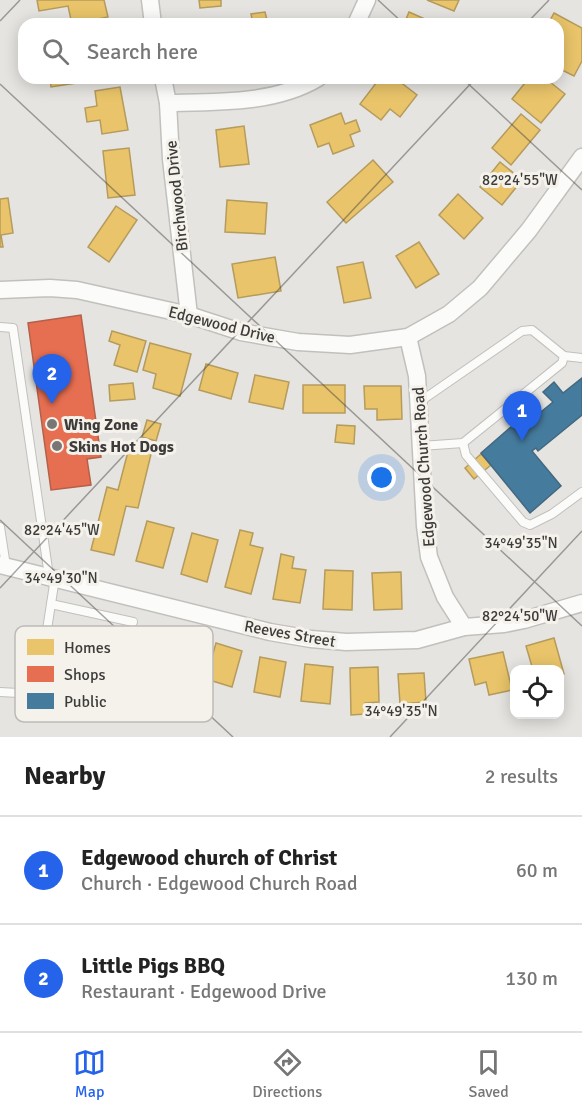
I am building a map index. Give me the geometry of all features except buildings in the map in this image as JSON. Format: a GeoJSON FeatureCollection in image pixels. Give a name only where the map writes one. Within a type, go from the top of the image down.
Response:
{"type":"FeatureCollection","features":[{"type":"Feature","properties":{"kind":"street"},"geometry":{"type":"LineString","coordinates":[[150,0],[152,18]]}},
{"type":"Feature","properties":{"kind":"street"},"geometry":{"type":"LineString","coordinates":[[359,18],[367,0]]}},
{"type":"Feature","properties":{"kind":"street","name":"Birchwood Drive"},"geometry":{"type":"LineString","coordinates":[[164,84],[189,315]]}},
{"type":"Feature","properties":{"kind":"street"},"geometry":{"type":"LineString","coordinates":[[168,103],[240,99],[282,93],[306,84]]}},
{"type":"Feature","properties":{"kind":"street","name":"Edgewood Drive"},"geometry":{"type":"LineString","coordinates":[[0,290],[50,288],[77,290],[189,315],[241,332],[306,343],[350,345],[408,337],[449,314],[480,288],[529,230],[582,157]]}},
{"type":"Feature","properties":{"kind":"street","name":"Edgewood Church Road"},"geometry":{"type":"LineString","coordinates":[[408,337],[416,363],[425,526],[429,556],[445,597],[464,627]]}},
{"type":"Feature","properties":{"kind":"street","name":"Reeves Street"},"geometry":{"type":"LineString","coordinates":[[3,565],[270,632],[346,642],[417,640],[464,627],[504,624],[582,603]]}},
{"type":"Feature","properties":{"kind":"lane"},"geometry":{"type":"LineString","coordinates":[[0,327],[13,328],[52,577],[48,626]]}},
{"type":"Feature","properties":{"kind":"lane"},"geometry":{"type":"LineString","coordinates":[[418,403],[522,332],[532,330],[564,356],[582,358]]}},
{"type":"Feature","properties":{"kind":"lane"},"geometry":{"type":"LineString","coordinates":[[421,446],[463,443],[562,363],[564,356]]}},
{"type":"Feature","properties":{"kind":"lane"},"geometry":{"type":"LineString","coordinates":[[463,443],[466,455],[523,522],[530,525],[552,514],[582,492]]}},
{"type":"Feature","properties":{"kind":"lane"},"geometry":{"type":"LineString","coordinates":[[0,527],[3,565]]}},
{"type":"Feature","properties":{"kind":"lane"},"geometry":{"type":"LineString","coordinates":[[51,604],[133,622]]}},
{"type":"Feature","properties":{"kind":"lane"},"geometry":{"type":"LineString","coordinates":[[0,692],[15,693]]}},
{"type":"Feature","properties":{"kind":"place","name":"Little Pigs BBQ"},"geometry":{"type":"Point","coordinates":[52,404]}},
{"type":"Feature","properties":{"kind":"place","name":"Wing Zone"},"geometry":{"type":"Point","coordinates":[52,424]}},
{"type":"Feature","properties":{"kind":"place","name":"Edgewood church of Christ"},"geometry":{"type":"Point","coordinates":[522,441]}},
{"type":"Feature","properties":{"kind":"place","name":"Skins Hot Dogs"},"geometry":{"type":"Point","coordinates":[57,446]}}]}
